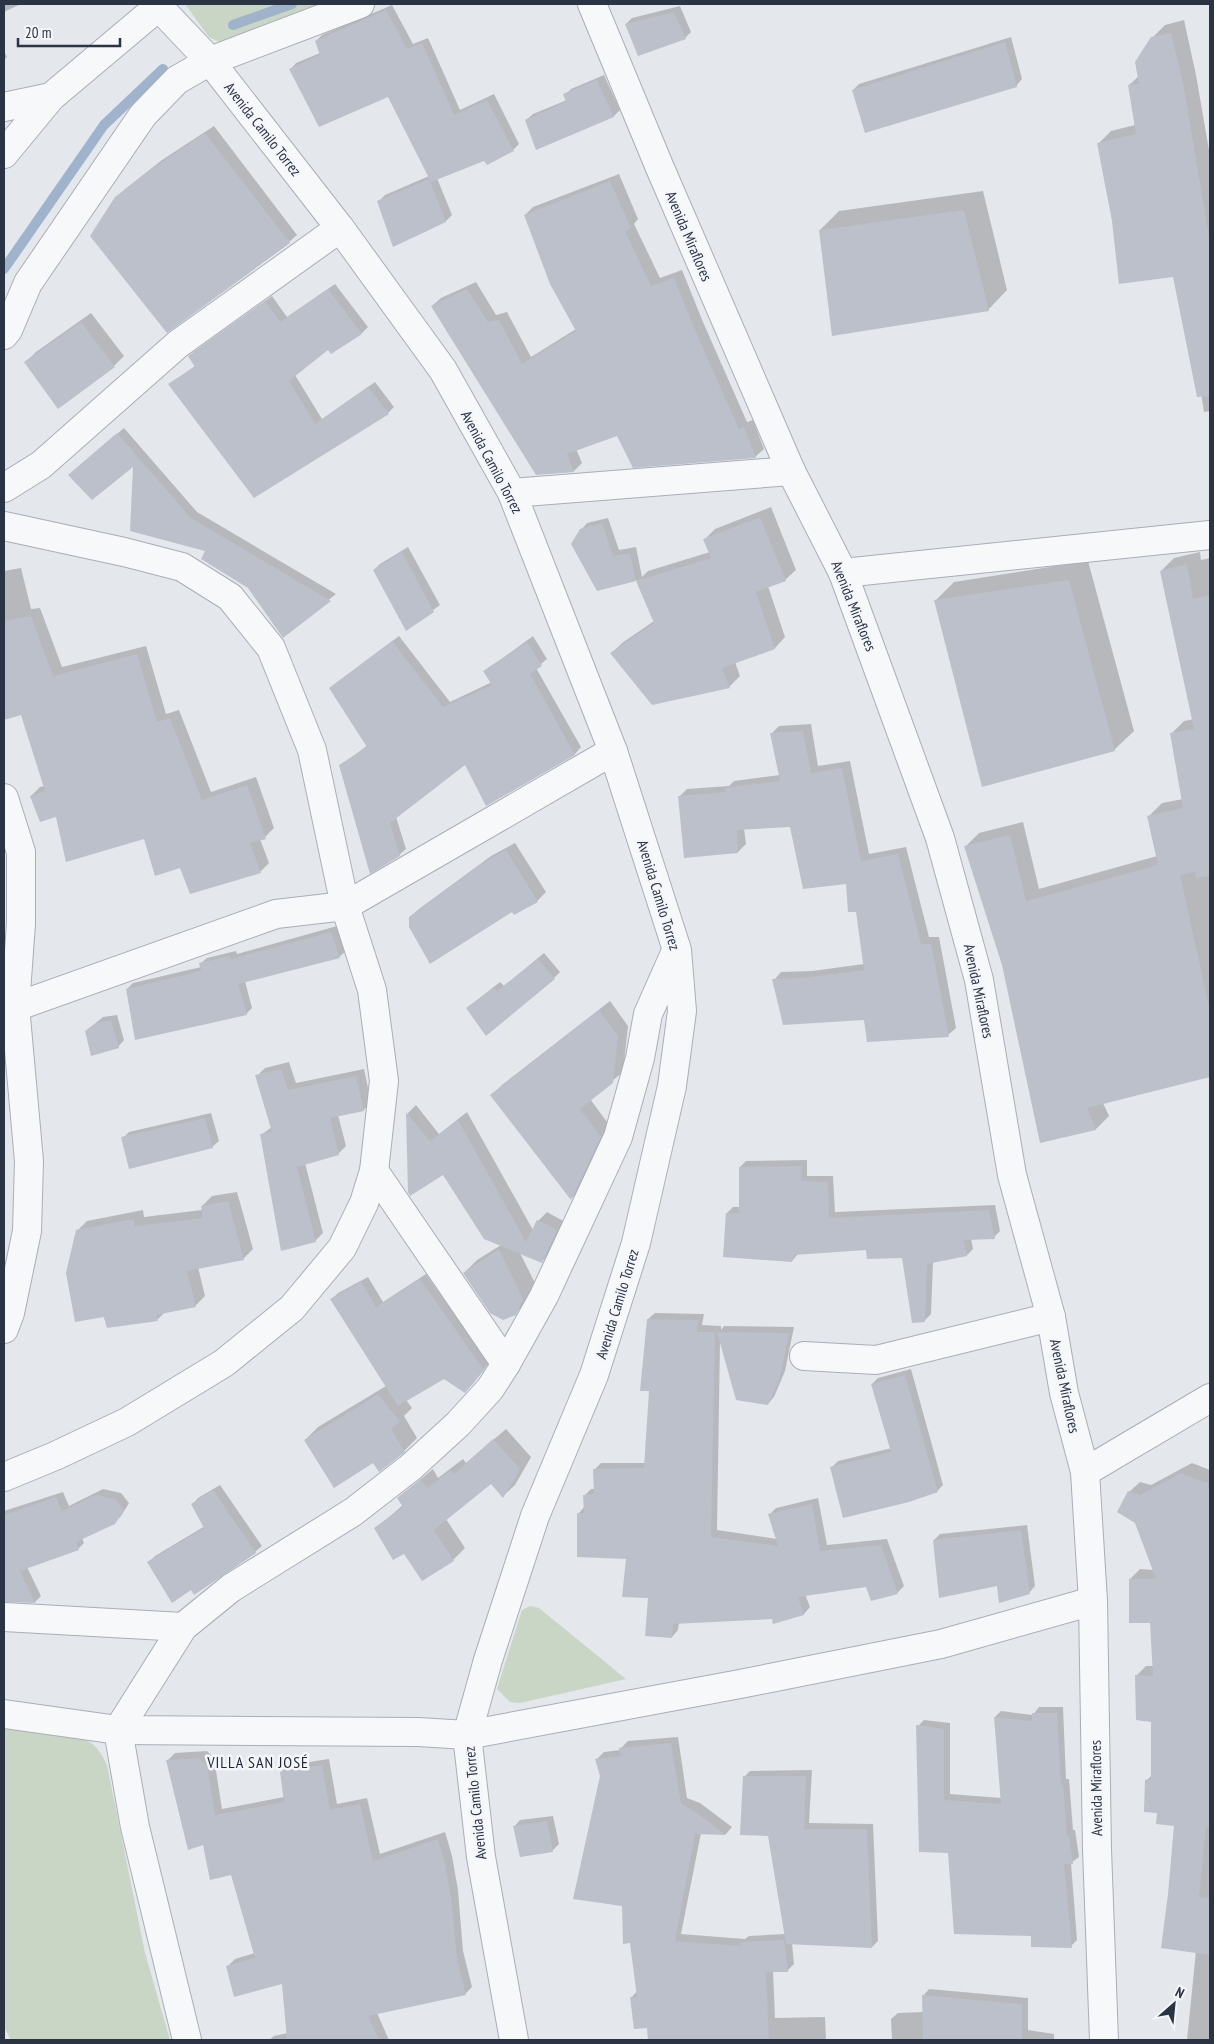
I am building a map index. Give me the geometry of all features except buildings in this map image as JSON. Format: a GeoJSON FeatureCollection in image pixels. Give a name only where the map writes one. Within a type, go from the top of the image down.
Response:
{"type":"FeatureCollection","features":[{"type":"Feature","properties":{"kind":"street"},"geometry":{"type":"LineString","coordinates":[[4,335],[8,330],[28,283],[143,115],[177,80],[210,62],[360,4]]}},
{"type":"Feature","properties":{"kind":"street","name":"Avenida Miraflores"},"geometry":{"type":"LineString","coordinates":[[592,4],[660,168],[791,471],[843,573],[943,848],[979,980],[1012,1175],[1051,1317],[1064,1393],[1085,1472],[1093,1601],[1097,1849],[1104,2040]]}},
{"type":"Feature","properties":{"kind":"street"},"geometry":{"type":"LineString","coordinates":[[4,154],[51,97],[157,6]]}},
{"type":"Feature","properties":{"kind":"street","name":"Avenida Camilo Torrez"},"geometry":{"type":"LineString","coordinates":[[157,6],[210,62],[340,228],[443,370],[512,493],[613,751],[677,950],[682,1011],[672,1086],[636,1242],[594,1375],[535,1516],[488,1660],[468,1734],[481,1857],[514,2040]]}},
{"type":"Feature","properties":{"kind":"street"},"geometry":{"type":"LineString","coordinates":[[4,107],[51,97]]}},
{"type":"Feature","properties":{"kind":"street"},"geometry":{"type":"LineString","coordinates":[[4,488],[41,465],[178,344],[340,228]]}},
{"type":"Feature","properties":{"kind":"street"},"geometry":{"type":"LineString","coordinates":[[512,493],[791,471]]}},
{"type":"Feature","properties":{"kind":"street"},"geometry":{"type":"LineString","coordinates":[[4,526],[124,552],[182,567],[230,597],[271,648],[312,750],[345,906],[372,990],[384,1081],[374,1170],[364,1203],[342,1248],[292,1308],[224,1362],[127,1422],[55,1456],[4,1477]]}},
{"type":"Feature","properties":{"kind":"street"},"geometry":{"type":"LineString","coordinates":[[843,573],[1210,535]]}},
{"type":"Feature","properties":{"kind":"street"},"geometry":{"type":"LineString","coordinates":[[9,1008],[276,914],[345,906],[613,751]]}},
{"type":"Feature","properties":{"kind":"street"},"geometry":{"type":"LineString","coordinates":[[4,798],[21,852],[22,924],[9,1008],[29,1161],[27,1231],[6,1320]]}},
{"type":"Feature","properties":{"kind":"street"},"geometry":{"type":"LineString","coordinates":[[187,2040],[135,1827],[118,1730],[183,1627],[231,1588],[353,1512],[411,1467],[458,1424],[490,1389],[544,1296],[618,1138],[640,1058],[648,1014],[677,950]]}},
{"type":"Feature","properties":{"kind":"street"},"geometry":{"type":"LineString","coordinates":[[374,1170],[506,1364]]}},
{"type":"Feature","properties":{"kind":"street"},"geometry":{"type":"LineString","coordinates":[[804,1356],[876,1360],[1051,1317]]}},
{"type":"Feature","properties":{"kind":"street"},"geometry":{"type":"LineString","coordinates":[[1085,1472],[1210,1398]]}},
{"type":"Feature","properties":{"kind":"street"},"geometry":{"type":"LineString","coordinates":[[4,1714],[118,1730],[468,1734],[740,1684],[941,1644],[1093,1601]]}},
{"type":"Feature","properties":{"kind":"street"},"geometry":{"type":"LineString","coordinates":[[4,1617],[183,1627]]}},
{"type":"Feature","properties":{"kind":"green space"},"geometry":{"type":"Polygon","coordinates":[[[185,4],[325,4],[221,43],[209,37],[185,4]]]}},
{"type":"Feature","properties":{"kind":"green space"},"geometry":{"type":"Polygon","coordinates":[[[530,1606],[539,1608],[626,1679],[520,1703],[510,1702],[497,1689],[522,1610],[530,1606]]]}},
{"type":"Feature","properties":{"kind":"green space"},"geometry":{"type":"Polygon","coordinates":[[[4,1727],[73,1735],[91,1743],[99,1750],[104,1759],[107,1765],[145,1953],[170,2040],[11,2040],[4,2027],[4,1727]]]}},
{"type":"Feature","properties":{"kind":"waterway"},"geometry":{"type":"LineString","coordinates":[[233,25],[292,4]]}},
{"type":"Feature","properties":{"kind":"waterway"},"geometry":{"type":"LineString","coordinates":[[4,269],[104,125],[163,69]]}},
{"type":"Feature","properties":{"kind":"district","name":"VILLA SAN JOSÉ"},"geometry":{"type":"Point","coordinates":[258,1762]}}]}
